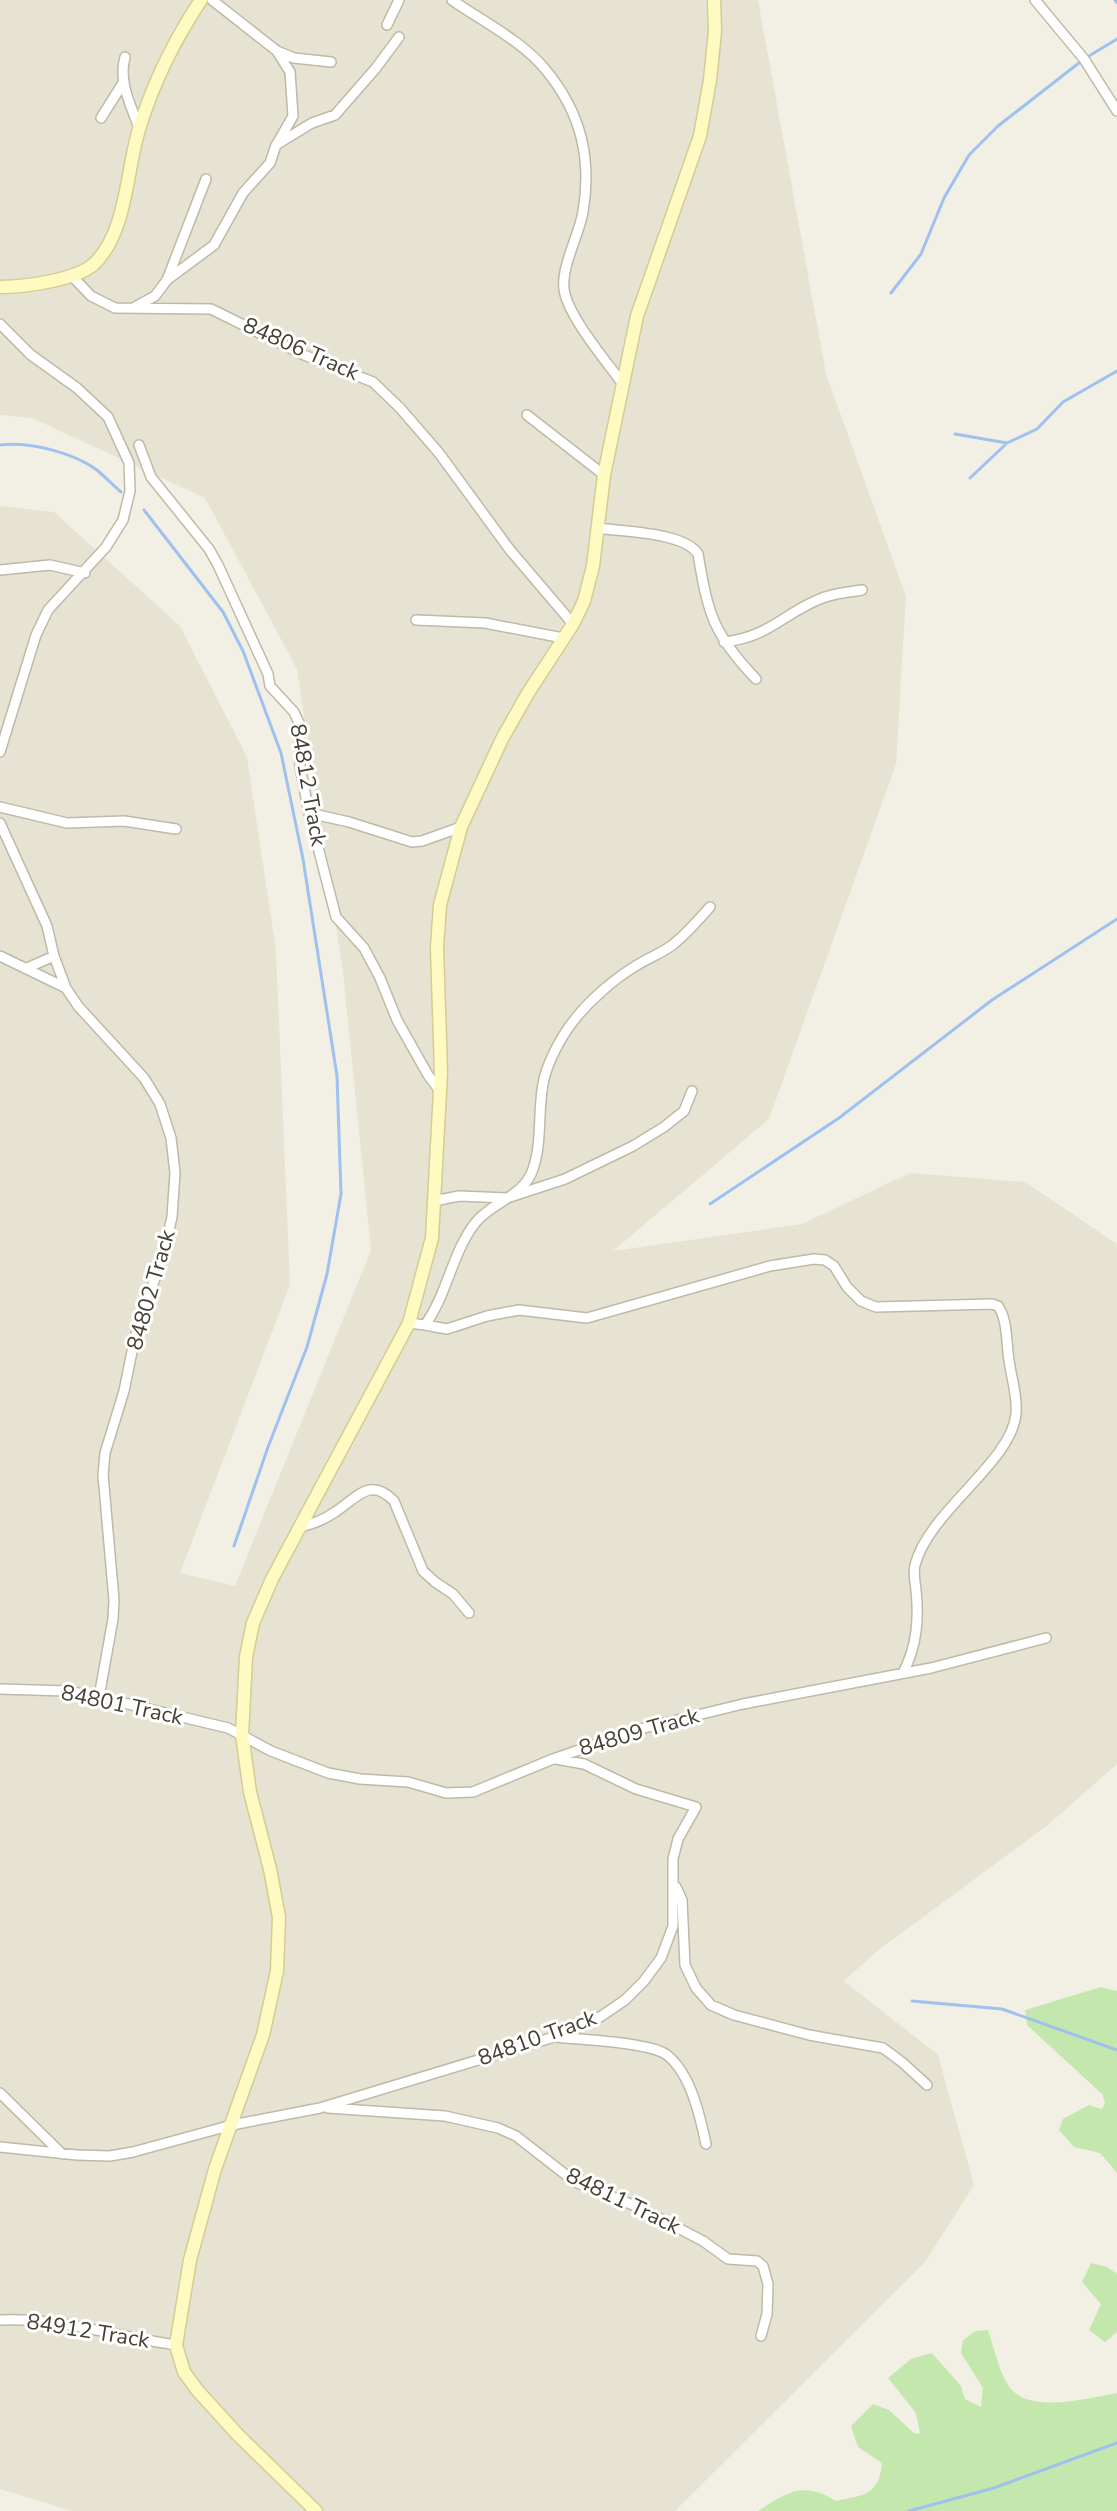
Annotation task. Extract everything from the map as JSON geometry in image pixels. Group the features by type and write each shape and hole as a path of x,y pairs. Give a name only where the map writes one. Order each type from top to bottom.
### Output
{"street":[{"path":"0,287 41,283 71,275 92,266 104,250 121,212 139,128 161,69 201,0"},
{"path":"212,0 277,51 294,58 331,62"},
{"path":"387,25 399,0"},
{"path":"452,0 505,36 545,69 576,121 585,144 587,186 564,288 588,336 622,383"},
{"path":"316,2511 198,2391 184,2372 176,2345 190,2260 215,2169 263,2035 277,1971 279,1917 250,1792 242,1735 246,1657 253,1623 272,1579 409,1323 432,1238 440,1091 437,947 440,905 461,827 502,739 584,601 593,566 604,475 637,316 700,136 710,80 715,31 714,0"},
{"path":"1035,0 1084,59 1117,111"},
{"path":"276,145 312,123 335,115 399,37"},
{"path":"167,280 214,245 243,193 270,163 276,145 293,116 290,72 277,51"},
{"path":"125,57 123,83 139,128"},
{"path":"101,118 123,83"},
{"path":"132,308 155,296 167,280 206,179"},
{"name":"84806 Track","path":"71,275 81,288 115,308 211,309 296,352 373,382 439,453 510,550 573,624"},
{"path":"0,324 31,355 97,404 108,417 129,463 130,491 123,520 106,547 85,573 54,602 42,623 0,752"},
{"path":"527,415 604,475"},
{"name":"84812 Track","path":"139,445 151,477 209,549 268,674 270,686 294,712 301,738 300,766 309,813 336,917 364,948 397,1020 440,1091"},
{"path":"598,528 672,539 693,547 698,554 710,617 724,642 756,679"},
{"path":"0,570 50,565 85,573"},
{"path":"724,642 759,635 825,597 862,590"},
{"path":"416,620 485,623 563,638"},
{"path":"0,807 67,823 124,821 176,829"},
{"path":"309,813 412,842 461,827"},
{"path":"0,823 47,926 66,988"},
{"path":"425,1325 448,1284 455,1259 475,1224 490,1207 521,1189 533,1171 544,1077 563,1037 590,1003 632,968 672,945 710,907"},
{"name":"84802 Track","path":"0,956 66,988 78,1006 144,1078 160,1104 171,1138 175,1173 172,1217 164,1252 135,1337 124,1391 105,1453 103,1475 114,1600 99,1697"},
{"path":"27,968 54,956"},
{"path":"434,1201 459,1196 507,1198 565,1179 633,1146 676,1119 689,1104 692,1091"},
{"path":"409,1323 447,1329 519,1310 587,1318 770,1266 814,1259 825,1260 834,1266 847,1287 861,1301 876,1307 998,1306 1002,1312 1015,1396 1016,1414 1012,1433 1000,1451 955,1500 919,1556 914,1577 918,1629 903,1673"},
{"path":"300,1527 319,1522 367,1489 387,1494 394,1501 423,1571 453,1594 469,1613"},
{"name":"84809 Track","path":"242,1735 271,1751 328,1773 408,1782 460,1794 473,1792 613,1737 700,1713 982,1656 1046,1638"},
{"name":"84801 Track","path":"0,1689 67,1691 99,1697 228,1728 242,1735"},
{"name":"84810 Track","path":"0,2147 110,2156 133,2152 232,2125 320,2108 554,2037 600,2017 625,2000 661,1958 673,1926 673,1859 678,1839 696,1807 636,1789 584,1764 553,1759"},
{"path":"674,1884 682,1900 685,1965 696,1988 711,2005 734,2015 809,2035 883,2048 927,2085"},
{"path":"554,2037 639,2047 666,2054 698,2104 706,2144"},
{"path":"0,2093 62,2154"},
{"name":"84811 Track","path":"320,2108 445,2116 498,2128 516,2136 575,2182 649,2212 703,2241 728,2259 757,2261 763,2266 768,2284 767,2314 761,2336"},
{"name":"84912 Track","path":"0,2320 52,2320 116,2336 176,2345"}],"shaded area":[{"path":"0,0 758,0 826,374 906,596 896,764 769,1119 613,1251 802,1224 910,1173 1025,1182 1117,1244 1117,1764 1049,1824 876,1952 844,1981 938,2055 974,2185 925,2262 675,2511 72,2511 0,2489 0,506 54,512 180,626 247,757 276,951 290,1285 180,1573 235,1586 371,1250 343,972 297,669 205,498 32,418 0,415"}],"green space":[{"path":"1101,1987 1117,1991 1117,2173 1100,2153 1074,2147 1059,2130 1063,2119 1089,2105 1102,2109 1105,2103 1102,2094 1027,2025 1025,2010"},
{"path":"1091,2263 1107,2267 1117,2274 1117,2332 1105,2342 1089,2330 1101,2304 1082,2282"},
{"path":"988,2330 1003,2375 1019,2396 1061,2402 1117,2393 1117,2511 758,2511 796,2491 814,2491 836,2501 863,2495 874,2488 882,2463 858,2447 851,2426 873,2404 889,2410 915,2434 920,2433 916,2413 888,2378 911,2359 932,2353 961,2386 965,2399 981,2407 983,2388 961,2353 963,2340 976,2331"}],"waterway":[{"path":"891,293 921,254 944,198 969,155 998,126 1084,59 1117,39"},
{"path":"955,434 1007,443 1037,429 1063,402 1117,371"},
{"path":"0,445 37,447 76,458 97,470 121,492"},
{"path":"970,478 1005,445"},
{"path":"144,510 223,612 243,651 281,753 303,859 337,1076 341,1194 327,1274 307,1347 234,1546"},
{"path":"710,1204 839,1118 992,1000 1117,919"},
{"path":"912,2001 1002,2009 1117,2050"},
{"path":"909,2511 994,2488 1117,2443"}]}
